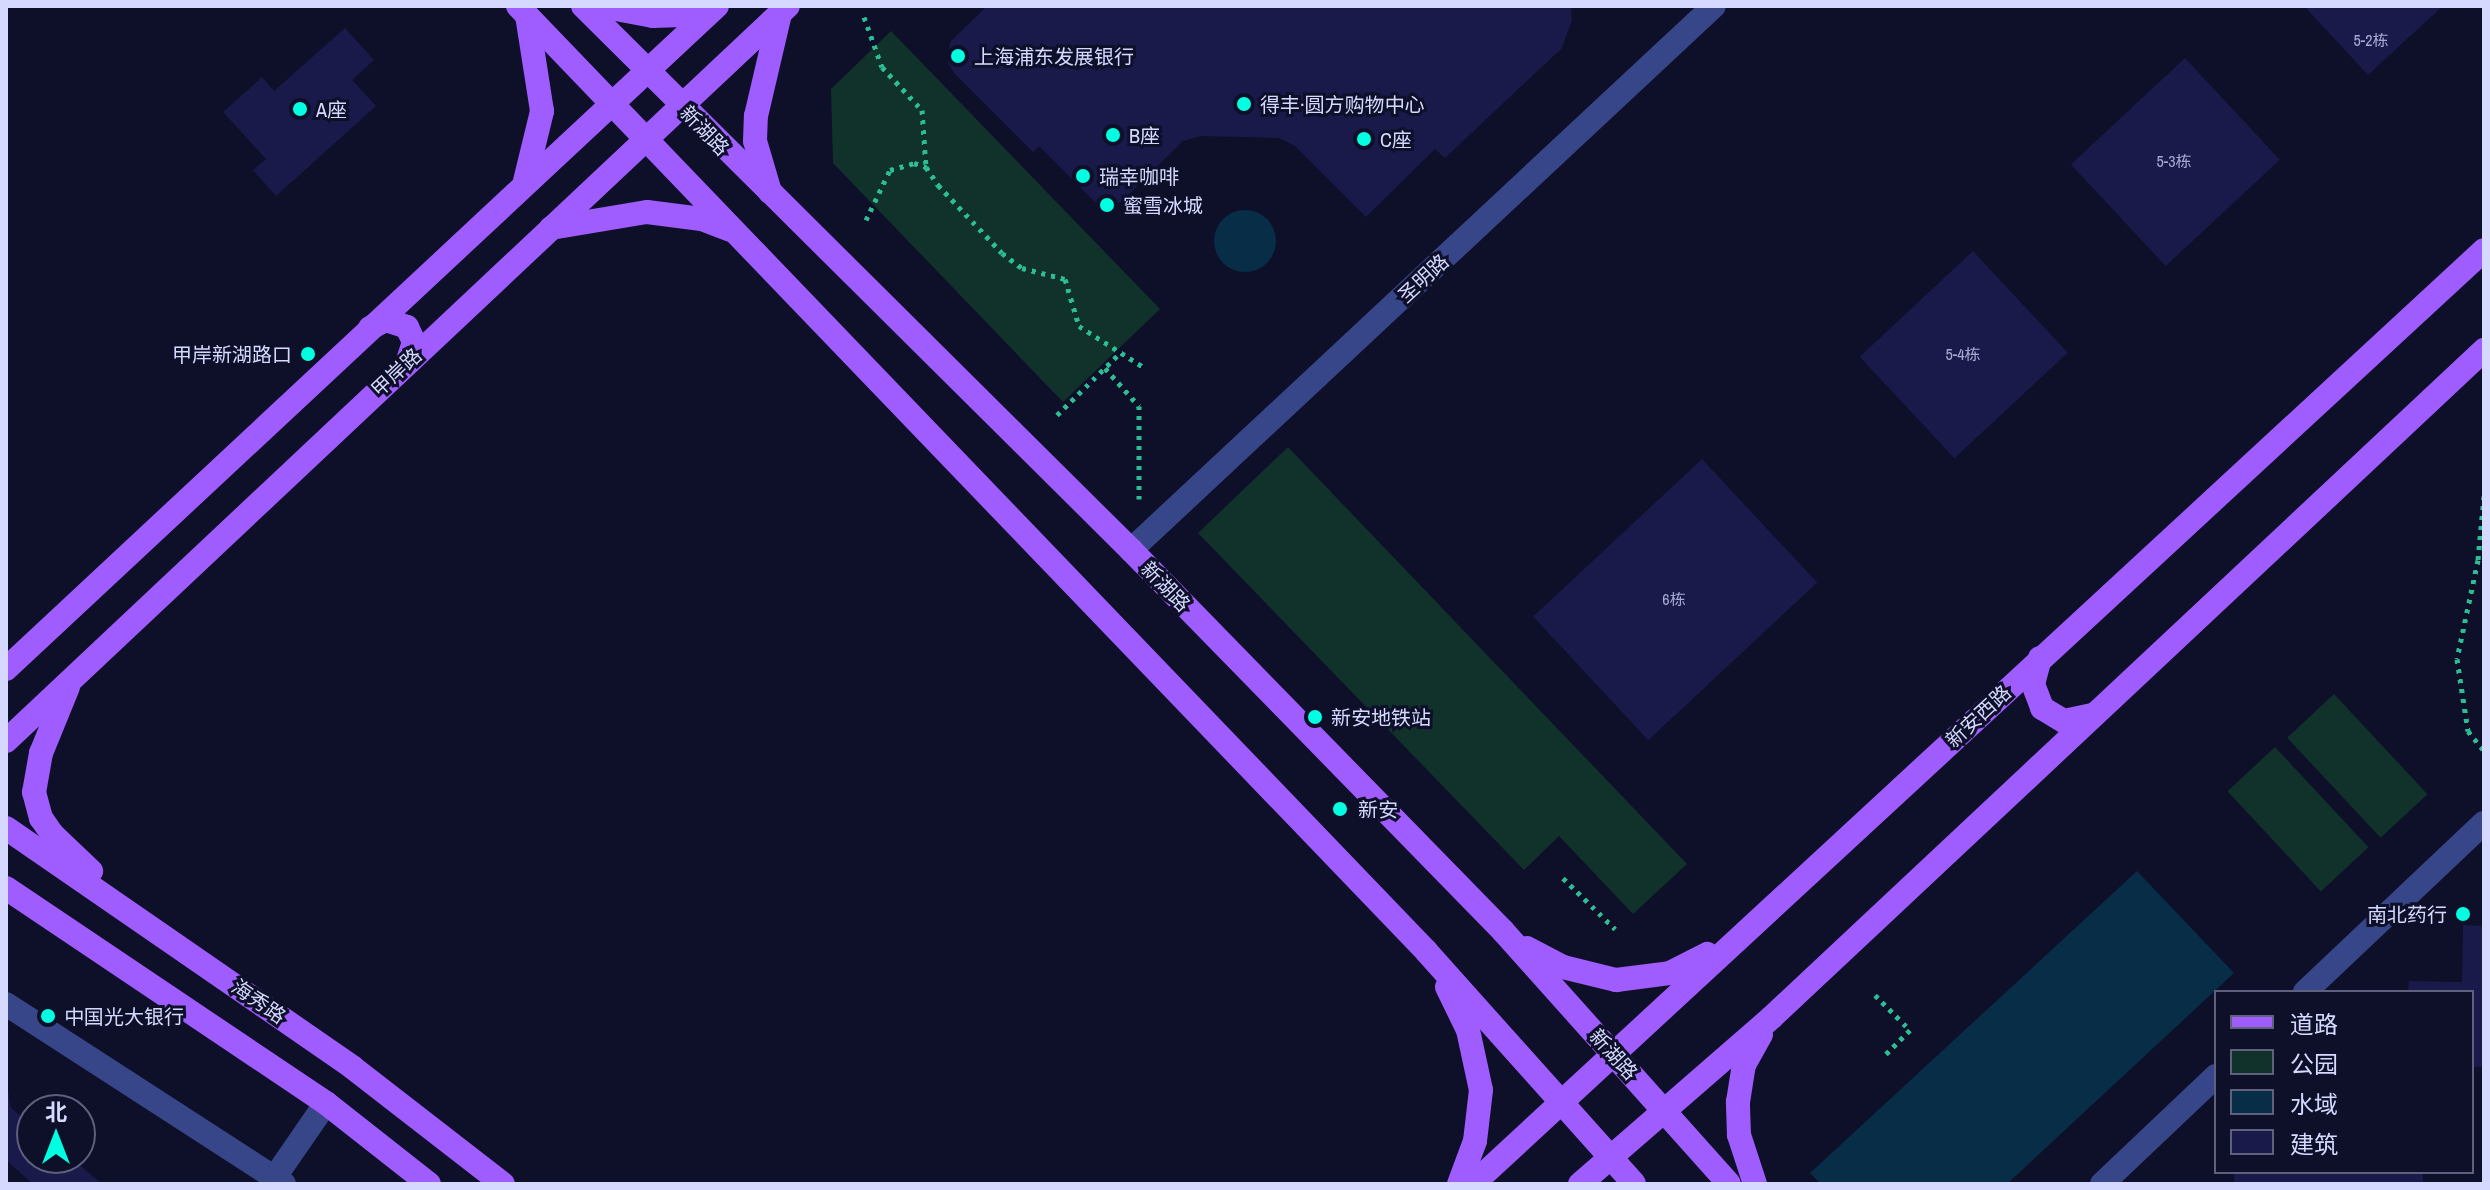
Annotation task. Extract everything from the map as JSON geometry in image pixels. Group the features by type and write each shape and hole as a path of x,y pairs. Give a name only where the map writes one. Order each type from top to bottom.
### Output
{"main road":[{"name":"新湖路","path":"583,6 772,198 1131,550 1503,931 1729,1184"},
{"path":"600,6 653,16 682,15 709,6"},
{"path":"6,669 717,6"},
{"path":"772,198 755,141 756,116 784,9"},
{"name":"甲岸路","path":"6,741 784,9"},
{"path":"523,10 1426,951 1634,1184"},
{"path":"523,10 542,111 524,184"},
{"path":"549,228 647,212 702,219 735,232"},
{"name":"新安西路","path":"1473,1184 2484,250"},
{"path":"369,328 386,320 407,327 414,342 408,361"},
{"path":"1580,1184 1772,1017 2484,350"},
{"path":"6,658 36,639"},
{"path":"2040,658 2033,684 2042,708 2064,721 2097,713"},
{"path":"72,676 41,753 37,805 52,834 133,912"},
{"name":"海秀路","path":"6,828 133,912 352,1067 503,1184"},
{"path":"6,888 79,933 326,1103 429,1184"},
{"path":"6,906 79,933"},
{"path":"1503,931 1563,967 1593,977 1642,979 1698,960 1758,919"},
{"path":"1426,951 1468,1030 1478,1062 1478,1125 1459,1184"},
{"path":"1755,1184 1739,1135 1740,1084 1754,1046 1772,1017"}],"street":[{"name":"圣明路","path":"1131,550 1698,11"},
{"path":"2307,990 2484,823"},
{"path":"6,1004 279,1180 326,1103"},
{"path":"2102,1184 2214,1078"}],"path":[{"path":"864,17 882,67 922,110 926,167"},
{"path":"866,220 890,170 914,163 926,167 1002,253 1022,268 1065,279 1079,326 1145,368"},
{"path":"1057,415 1120,353"},
{"path":"1105,368 1139,406 1139,499"},
{"path":"2484,496 2478,560 2457,659 2468,731 2484,751"},
{"path":"1563,878 1615,929"},
{"path":"1875,995 1910,1030 1886,1054"}],"green space":[{"path":"891,31 1160,309 1063,402 833,163 831,89"},
{"path":"1288,447 1687,864 1633,914 1559,836 1524,870 1198,533"},
{"path":"2334,694 2427,794 2381,838 2287,738"},
{"path":"2275,747 2368,847 2321,892 2227,791"}],"water":[{"path":"1245,210 1267,219 1276,241 1267,263 1245,272 1223,263 1214,241 1223,219"},
{"path":"2137,871 2234,973 2007,1184 1821,1184 1810,1173"}],"building":[{"name":"得丰·圆方购物中心","path":"987,6 1571,6 1572,20 1562,48 1445,158 1435,149 1366,217 1295,146 1279,138 1201,136 1183,141 1108,215 1039,146 1033,152 954,73 948,63 950,42"},
{"path":"2304,6 2443,6 2368,75"},
{"name":"A座","path":"345,28 374,60 352,80 376,106 276,196 253,170 266,159 223,112 262,77 274,91"},
{"path":"2185,58 2280,160 2166,266 2071,164"},
{"path":"1973,251 2068,353 1954,458 1860,357"},
{"path":"1702,459 1817,583 1648,740 1533,617"},
{"path":"2463,925 2484,926 2484,1067 2474,1067 2474,990 2408,990 2409,981 2462,982"},
{"path":"6,1078 11,1108 16,1112 16,1169 6,1160"},
{"path":"22,1174 90,1174 102,1184 33,1184"},
{"path":"2234,1174 2423,1174 2423,1184 2234,1184"}],"place":[{"name":"上海浦东发展银行","path":"958,56"},
{"name":"得丰·圆方购物中心","path":"1244,104"},
{"name":"A座","path":"300,109"},
{"name":"B座","path":"1113,135"},
{"name":"C座","path":"1364,139"},
{"name":"瑞幸咖啡","path":"1083,176"},
{"name":"蜜雪冰城","path":"1107,205"},
{"name":"甲岸新湖路口","path":"308,354"},
{"name":"新安地铁站","path":"1315,717"},
{"name":"新安","path":"1340,809"},
{"name":"南北药行","path":"2463,914"},
{"name":"中国光大银行","path":"48,1016"}]}
